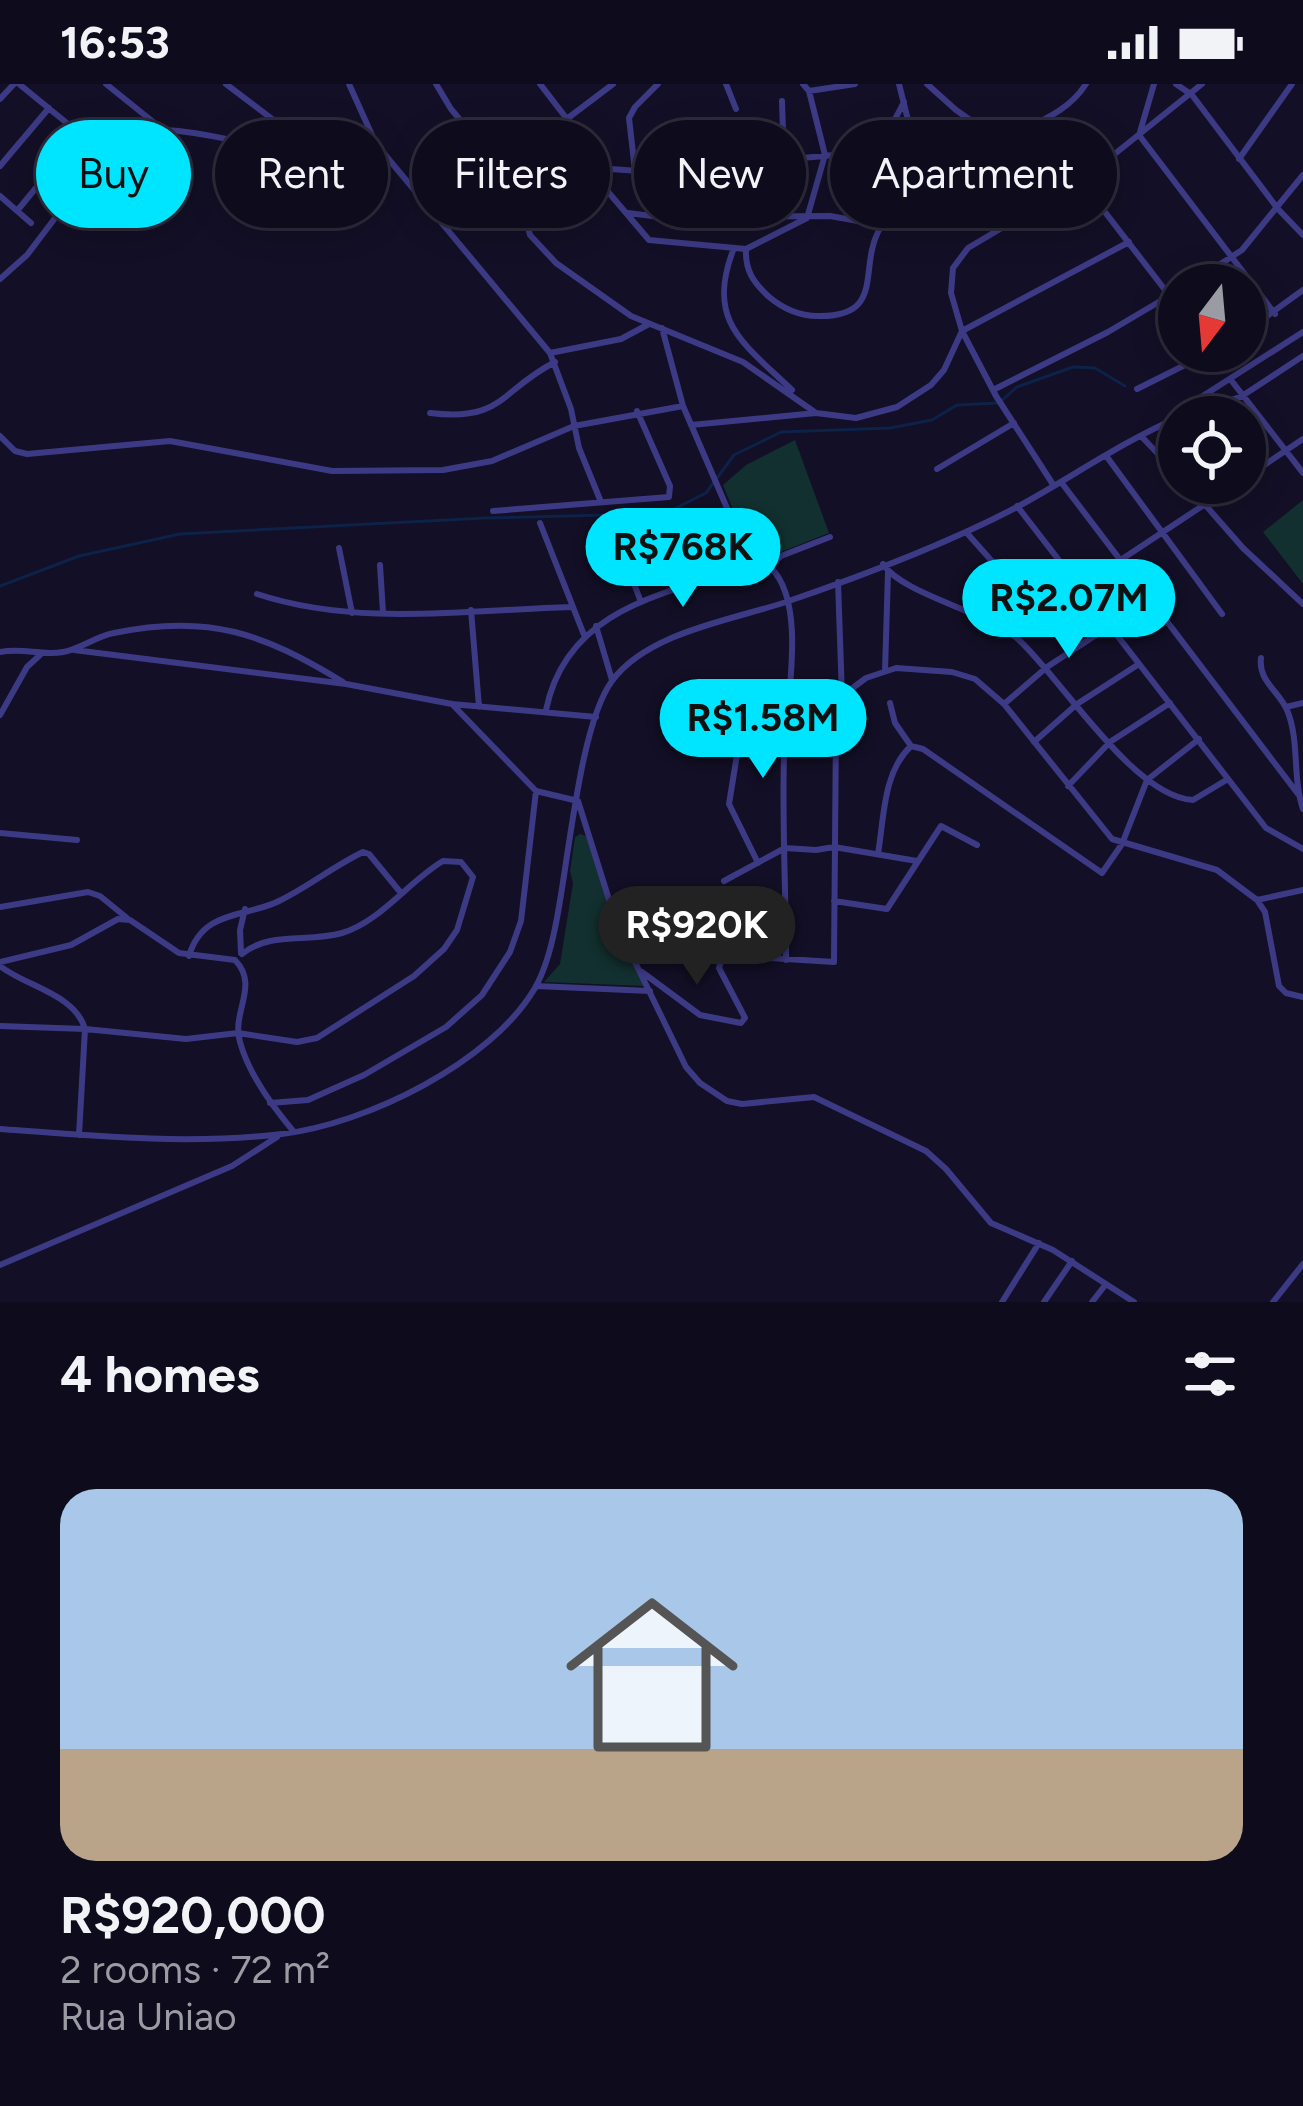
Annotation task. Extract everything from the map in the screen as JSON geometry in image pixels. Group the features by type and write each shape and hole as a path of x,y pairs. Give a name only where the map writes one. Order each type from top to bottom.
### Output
{"street":[{"path":"2,95 16,84 63,120"},
{"path":"106,84 150,120"},
{"path":"226,84 274,120"},
{"path":"349,84 365,120"},
{"path":"436,84 459,120"},
{"path":"545,86 568,118 613,84"},
{"path":"634,162 629,118 658,84"},
{"path":"726,84 736,109"},
{"path":"610,194 642,234 659,244 746,249 807,218 825,155 806,87 855,84"},
{"path":"899,84 910,120"},
{"path":"927,84 971,120"},
{"path":"1042,120 1070,105 1086,84"},
{"path":"1139,135 1154,84"},
{"path":"1176,84 1192,95 1238,159 1303,235"},
{"path":"1117,152 1202,84"},
{"path":"1238,159 1292,84"},
{"path":"782,101 783,120"},
{"path":"806,159 856,153 878,143 904,102"},
{"path":"0,166 49,108"},
{"path":"1139,135 1275,314"},
{"path":"388,158 550,353 601,502"},
{"path":"1222,264 1278,209 1303,175"},
{"path":"17,211 36,188"},
{"path":"0,196 31,223"},
{"path":"624,213 660,218 830,219"},
{"path":"1117,227 1158,280"},
{"path":"0,278 48,228"},
{"path":"527,228 542,249 585,284 649,324 743,362 800,398"},
{"path":"746,249 747,272 773,301 802,315 838,315 860,304 867,291 880,228"},
{"path":"1005,228 960,256 953,268 951,293 962,331 994,393 1058,484 1298,794"},
{"path":"691,424 816,413 856,418 897,407 932,386 962,331 1129,242"},
{"path":"734,248 722,283 730,326 816,413"},
{"path":"1266,319 1303,290"},
{"path":"994,393 1158,303"},
{"path":"550,353 621,338 649,324"},
{"path":"661,326 683,406 752,566"},
{"path":"1203,396 1303,332"},
{"path":"1231,380 1241,396 1303,356"},
{"path":"430,413 457,416 489,410 554,362"},
{"path":"1137,388 1169,372"},
{"path":"0,436 15,451 27,454 170,441 332,471 467,468 574,426 683,406"},
{"path":"493,511 664,499 671,494 638,411"},
{"path":"937,469 1014,423"},
{"path":"1266,427 1303,473"},
{"path":"0,1129 79,1135 280,1135 351,1117 431,1080 498,1032 536,986 553,940 596,717 612,681 666,640 886,568 1017,506 1158,428"},
{"path":"1142,436 1158,453"},
{"path":"1266,464 1303,439"},
{"path":"1107,457 1222,614"},
{"path":"1008,630 1203,504"},
{"path":"1206,504 1231,536 1303,604"},
{"path":"1017,506 1266,828 1303,849"},
{"path":"686,520 711,579"},
{"path":"610,521 641,602"},
{"path":"540,523 584,635"},
{"path":"966,532 1039,614"},
{"path":"770,567 782,556 830,537"},
{"path":"339,548 352,613"},
{"path":"380,565 383,613"},
{"path":"546,710 554,682 584,635 596,626 641,602 752,566 770,567 781,578 788,602 794,675 784,755 786,960"},
{"path":"886,568 1008,630 1147,780 1174,796 1193,800 1228,778"},
{"path":"885,671 886,568"},
{"path":"640,970 700,1015 744,1023 719,958 729,954 834,962 836,726 842,696 838,582"},
{"path":"257,594 313,610 352,613 571,607"},
{"path":"1004,704 1047,668 1151,599"},
{"path":"471,610 479,706"},
{"path":"74,650 94,638 133,629 186,626 239,632 275,643 346,684"},
{"path":"596,626 612,681"},
{"path":"0,652 24,648 40,655 74,650 346,684 452,704 596,717"},
{"path":"0,715 27,667 40,655"},
{"path":"1262,658 1260,669 1286,707 1303,809"},
{"path":"1034,742 1077,704 1139,664"},
{"path":"842,696 885,671 963,675 1004,704 1112,839 1216,870 1257,900 1280,986 1286,993 1303,997"},
{"path":"890,703 911,746 923,749 1101,873 1122,844 1147,780 1199,740"},
{"path":"1068,786 1110,742 1169,703"},
{"path":"1286,707 1303,703"},
{"path":"452,704 536,791 578,801"},
{"path":"720,728 735,729 740,736 729,804 758,863"},
{"path":"878,854 895,766 911,746"},
{"path":"270,1103 308,1100 364,1076 446,1027 482,995 510,952 520,921 536,791"},
{"path":"578,801 610,907 686,1067 714,1094 742,1104 801,1096 828,1102 926,1151 982,1216 1039,1243 1133,1302"},
{"path":"834,901 884,911 941,826 977,845"},
{"path":"571,836 581,832 592,837"},
{"path":"0,833 77,840"},
{"path":"724,881 785,848 834,847 917,861"},
{"path":"189,956 198,937 229,914 268,906 366,852 401,893"},
{"path":"0,907 88,892 100,896 165,946 189,956 240,958 265,940 349,931 443,861 461,862 473,877 457,930 444,949 415,976 331,1032 297,1042 238,1033 186,1039 0,1026"},
{"path":"1257,900 1303,890"},
{"path":"245,909 240,958 248,986 238,1033 250,1068 294,1132"},
{"path":"0,964 58,949 110,921 130,920"},
{"path":"0,964 71,1005 82,1018 79,1135"},
{"path":"536,986 650,991"},
{"path":"0,1265 232,1166 280,1135"},
{"path":"1003,1302 1039,1243"},
{"path":"1044,1302 1072,1262"},
{"path":"1286,1302 1275,1299 1303,1264"},
{"path":"1092,1302 1106,1284"}],"green space":[{"path":"795,440 829,533 763,559 744,537 723,485 746,465"},
{"path":"1303,500 1303,584 1263,532"},
{"path":"586,836 611,913 644,986 544,982 560,964 575,837"}],"waterway":[{"path":"0,586 79,556 180,534 646,514 674,509 706,493 734,455 781,432 890,428 932,420 957,405 999,403 1017,387 1073,367 1095,368 1125,386"}]}
